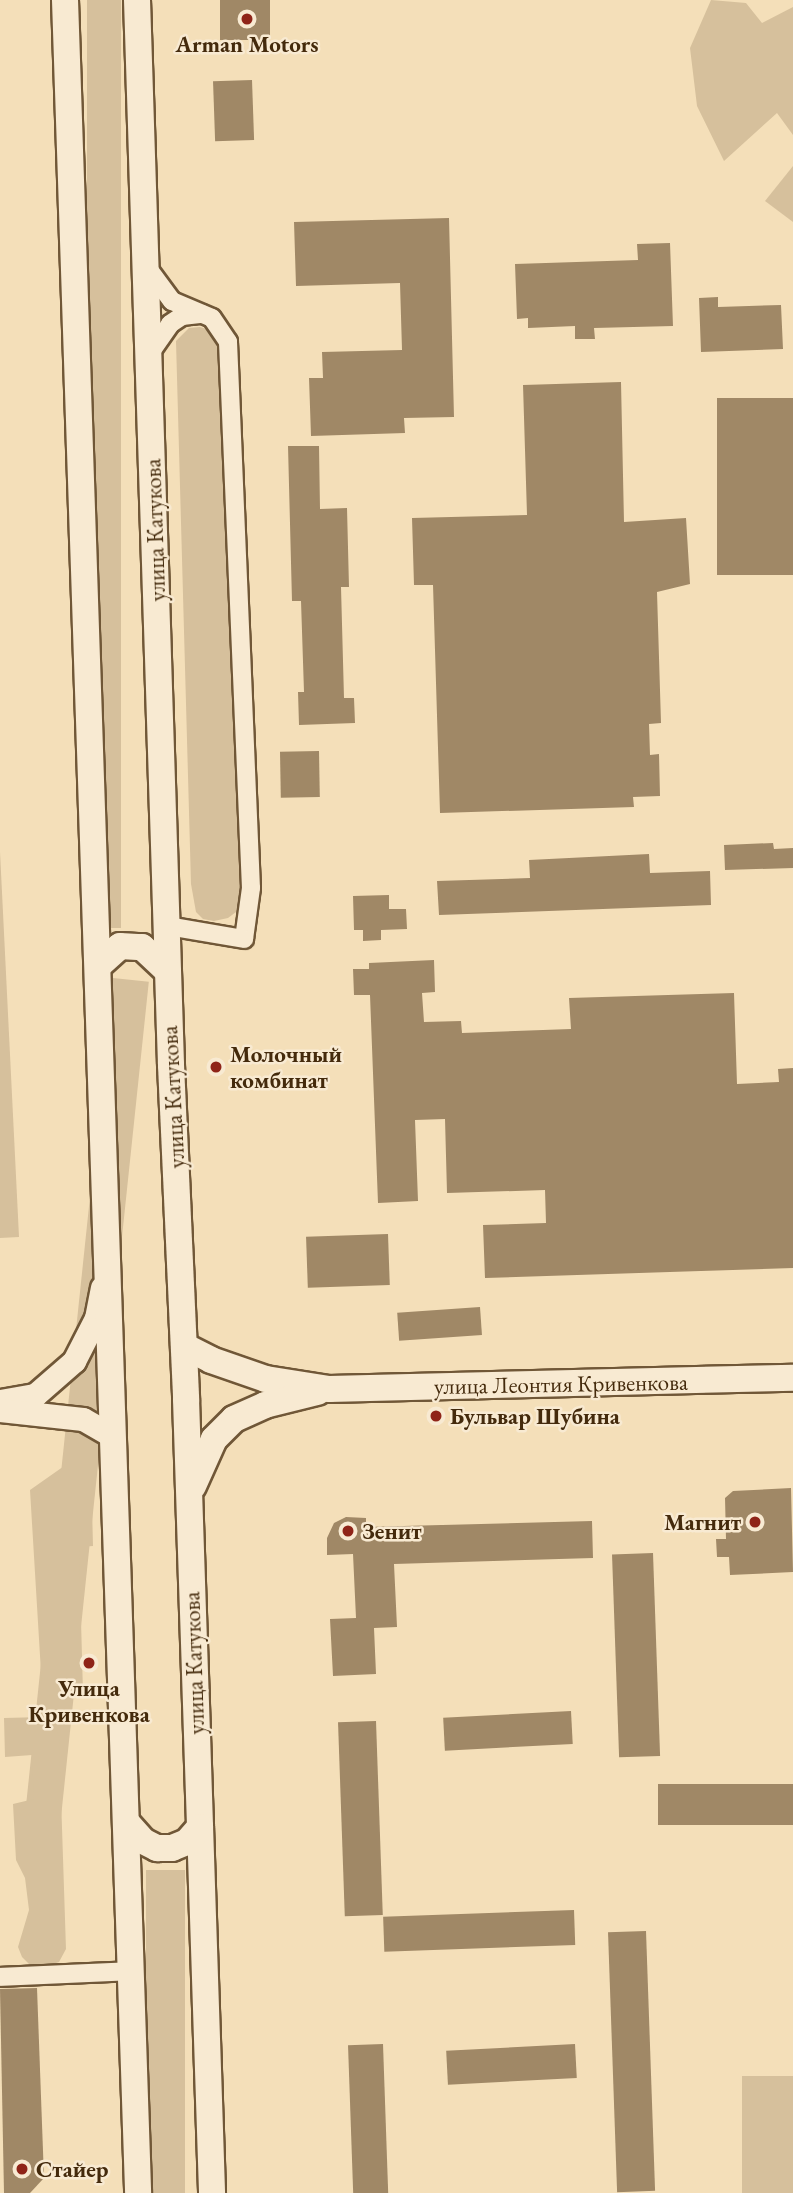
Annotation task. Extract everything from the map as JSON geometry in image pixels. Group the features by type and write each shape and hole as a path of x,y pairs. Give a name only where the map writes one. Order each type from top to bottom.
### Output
{"main road":[{"path":"65,0 138,2193"},
{"name":"улица Катукова","path":"137,0 168,971 184,1346 212,2193"},
{"path":"99,965 120,946 142,947 168,971"},
{"path":"184,1346 211,1360 266,1379 329,1389"},
{"name":"улица Леонтия Кривенкова","path":"329,1389 793,1378"},
{"path":"189,1496 214,1439 234,1419 265,1405 329,1389"},
{"path":"127,1823 143,1841 157,1848 173,1848 187,1842 200,1827"}],"street":[{"path":"146,266 172,301 212,318 228,342 251,888 244,939 167,926"},
{"path":"149,354 160,334 182,316 198,313 212,318"},
{"path":"0,1401 35,1395 75,1361 96,1318 108,1258"},
{"path":"0,1410 83,1419 113,1436"},
{"path":"0,1977 131,1971"}],"shaded area":[{"path":"87,0 121,0 121,928 87,928"},
{"path":"711,0 746,3 762,23 793,7 793,135 777,113 724,161 697,106 690,48"},
{"path":"793,166 793,222 765,201"},
{"path":"189,328 210,330 222,348 240,901 236,912 228,918 214,921 203,919 196,912 191,884 176,341"},
{"path":"0,852 19,1237 0,1238"},
{"path":"113,978 149,982 60,1826 24,1822"},
{"path":"67,1464 91,1464 93,1546 79,1547 83,1693 47,1696 42,1689 30,1490"},
{"path":"43,1717 53,1723 59,1736 66,1949 59,1962 41,1968 30,1965 22,1957 18,1947 29,1910 25,1878 16,1860 13,1804 34,1799 32,1755 5,1757 4,1718"},
{"path":"146,1870 185,1870 185,2193 146,2193"},
{"path":"742,2076 793,2076 793,2193 742,2193"}],"building":[{"name":"Arman Motors","path":"220,0 270,0 270,40 220,40"},
{"path":"252,80 254,140 215,141 213,81"},
{"path":"449,218 454,417 404,418 405,433 311,436 309,378 323,378 322,352 402,350 400,283 296,286 294,222"},
{"path":"670,243 673,326 594,328 595,339 575,339 575,326 528,328 528,318 517,319 515,264 638,260 637,244"},
{"path":"718,297 718,307 781,305 783,349 701,352 699,298"},
{"path":"621,382 624,522 686,518 690,584 657,592 661,723 649,724 650,755 659,754 660,796 633,797 634,807 440,813 433,585 414,585 412,518 527,515 523,385"},
{"path":"717,398 793,398 793,575 717,575"},
{"path":"288,446 319,446 320,509 347,508 349,587 341,587 344,698 354,698 355,723 299,725 298,692 304,692 301,601 292,601"},
{"path":"319,751 320,797 281,798 280,752"},
{"path":"773,843 774,849 793,848 793,868 725,870 724,845"},
{"path":"649,854 650,873 710,871 711,905 439,915 437,881 530,878 529,860"},
{"path":"389,895 389,909 406,909 407,929 381,930 381,940 363,941 363,930 354,930 353,896"},
{"path":"434,960 435,992 422,993 424,1022 461,1021 462,1033 571,1029 569,998 734,993 737,1084 779,1082 778,1069 793,1068 793,1268 485,1278 483,1225 546,1223 545,1190 447,1193 445,1119 415,1120 418,1201 378,1203 370,995 354,995 353,969 369,969 369,963"},
{"path":"388,1234 390,1285 308,1288 306,1237"},
{"path":"480,1307 482,1335 399,1341 397,1313"},
{"path":"791,1488 793,1572 730,1575 729,1557 717,1557 716,1539 726,1539 725,1498 733,1491"},
{"path":"346,1517 366,1518 366,1527 592,1521 593,1558 394,1564 397,1627 374,1628 376,1674 333,1676 330,1619 356,1618 353,1554 327,1555 327,1538 334,1523"},
{"path":"653,1553 660,1756 619,1757 612,1554"},
{"path":"571,1711 573,1744 445,1751 443,1718"},
{"path":"376,1721 383,1915 345,1916 338,1722"},
{"path":"658,1784 793,1784 793,1825 658,1825"},
{"path":"574,1910 575,1945 384,1952 383,1917"},
{"path":"646,1931 655,2191 617,2192 608,1932"},
{"path":"37,1988 44,2178 30,2193 4,2193 0,1989"},
{"path":"383,2044 388,2193 353,2193 348,2045"},
{"path":"575,2044 577,2078 448,2085 446,2051"}],"place":[{"name":"Arman Motors","path":"247,19"},
{"name":"Молочный комбинат","path":"216,1067"},
{"name":"Бульвар Шубина","path":"436,1416"},
{"name":"Магнит","path":"755,1522"},
{"name":"Зенит","path":"348,1531"},
{"name":"Улица Кривенкова","path":"89,1663"},
{"name":"Стайер","path":"22,2169"}]}
